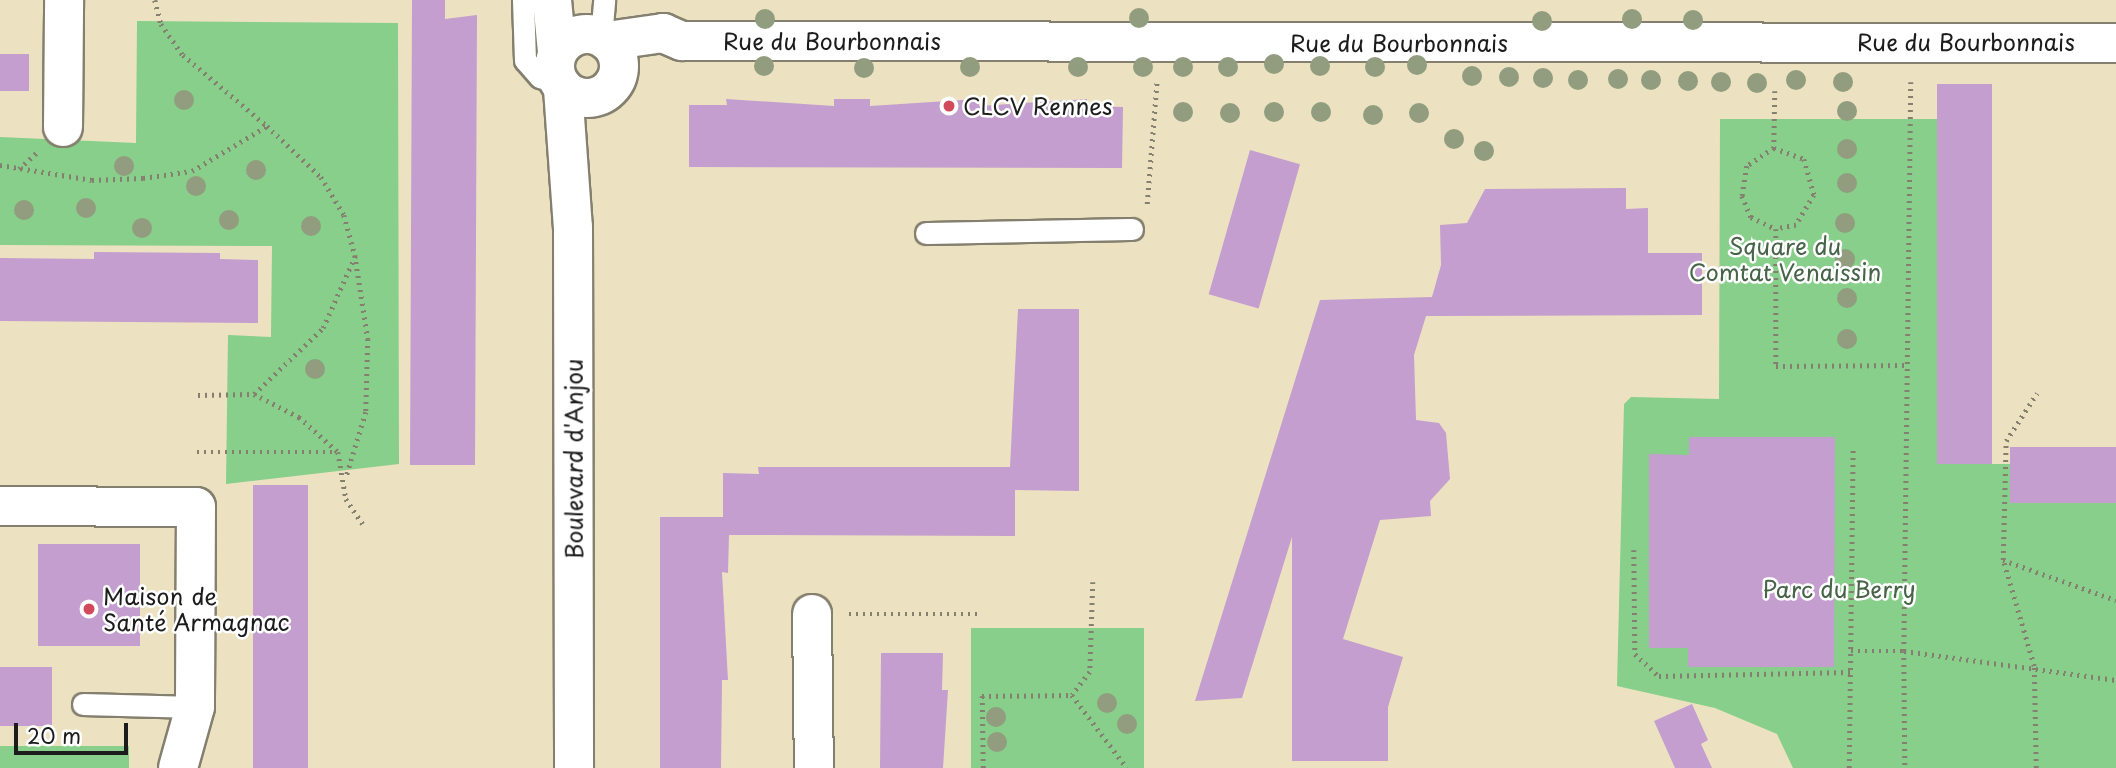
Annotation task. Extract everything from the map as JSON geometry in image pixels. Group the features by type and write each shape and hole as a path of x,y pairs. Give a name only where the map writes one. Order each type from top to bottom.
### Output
{"street":[{"path":"63,127 64,0"},
{"name":"Boulevard d'Anjou","path":"552,0 569,80 574,768"},
{"path":"569,0 605,36 610,89 569,80"},
{"name":"Rue du Bourbonnais","path":"569,80 576,35 663,33 682,41 2116,43"},
{"path":"0,506 196,507 195,707 178,768"},
{"path":"812,614 814,768"}],"lane":[{"path":"523,0 525,60 540,76 569,80"},
{"path":"926,233 1132,229"},
{"path":"83,704 195,707"}],"path":[{"path":"155,0 161,24 183,55 267,126 321,177 344,215 355,255 368,339 366,412 346,478 346,499 363,524"},
{"path":"1132,229 1153,194 1157,42"},
{"path":"1774,148 1775,91"},
{"path":"1905,768 1911,92"},
{"path":"0,165 92,180 192,171 267,126"},
{"path":"1774,148 1804,159 1814,195 1796,225 1776,229 1751,217 1742,196 1747,166 1774,148"},
{"path":"1776,229 1776,366 1908,365"},
{"path":"254,394 323,328 355,255"},
{"path":"2036,768 2034,666 2003,560 2006,440 2037,393"},
{"path":"198,395 254,394 299,417 338,453 346,478"},
{"path":"1850,768 1853,450"},
{"path":"197,452 338,453"},
{"path":"1634,550 1635,654 1659,676 1850,672"},
{"path":"2003,560 2116,600"},
{"path":"1072,695 1090,672 1093,582"},
{"path":"812,614 978,614"},
{"path":"1851,651 1904,651 2034,666 2116,680"},
{"path":"983,768 982,696 1072,695"},
{"path":"1072,695 1127,768"}],"green space":[{"path":"137,21 398,23 399,464 226,484 228,335 271,337 272,246 0,245 0,137 136,143"},
{"name":"Parc du Berry","path":"1720,119 1937,119 1938,464 2010,464 2010,503 2116,503 2116,768 1793,768 1777,734 1715,708 1617,686 1624,404 1631,397 1719,399"},
{"path":"971,628 1144,628 1144,768 971,768"},
{"path":"0,746 129,746 129,768 0,768"}],"building":[{"path":"412,0 445,0 445,19 477,15 475,465 410,465"},
{"path":"0,54 29,54 29,91 0,91"},
{"path":"1937,84 1992,84 1992,464 1937,464"},
{"path":"726,99 834,106 834,99 870,99 870,106 978,99 979,106 1087,99 1087,106 1123,107 1122,168 689,167 689,105 727,105"},
{"path":"1250,150 1300,164 1259,309 1209,294"},
{"path":"1626,188 1626,209 1648,208 1648,253 1702,253 1702,315 1426,316 1414,355 1416,420 1439,423 1446,433 1450,479 1430,501 1431,516 1380,520 1343,639 1403,657 1388,707 1388,761 1292,761 1292,537 1242,698 1195,701 1320,300 1432,297 1441,265 1440,225 1467,223 1485,189"},
{"path":"94,252 220,253 220,259 258,260 258,323 0,321 0,258 94,259"},
{"path":"1018,309 1079,309 1079,491 1015,490 1015,536 729,535 728,573 722,572 728,680 722,680 721,768 660,768 660,517 723,517 723,473 759,474 758,467 1010,467"},
{"path":"1689,437 1835,437 1834,667 1688,667 1688,648 1649,648 1649,454 1689,455"},
{"path":"2010,447 2116,447 2116,503 2010,503"},
{"path":"253,485 308,485 308,768 253,768"},
{"name":"Maison de Santé Armagnac","path":"38,544 140,544 140,646 38,646"},
{"path":"881,653 943,653 942,690 948,690 943,768 880,768"},
{"path":"0,667 52,667 52,726 0,726"},
{"path":"1692,704 1708,740 1701,744 1712,768 1675,768 1654,721"}],"place":[{"name":"CLCV Rennes","path":"949,106"},
{"name":"Maison de Santé Armagnac","path":"89,609"}],"park label":[{"name":"Square du Comtat Venaissin","path":"1785,259"}]}
